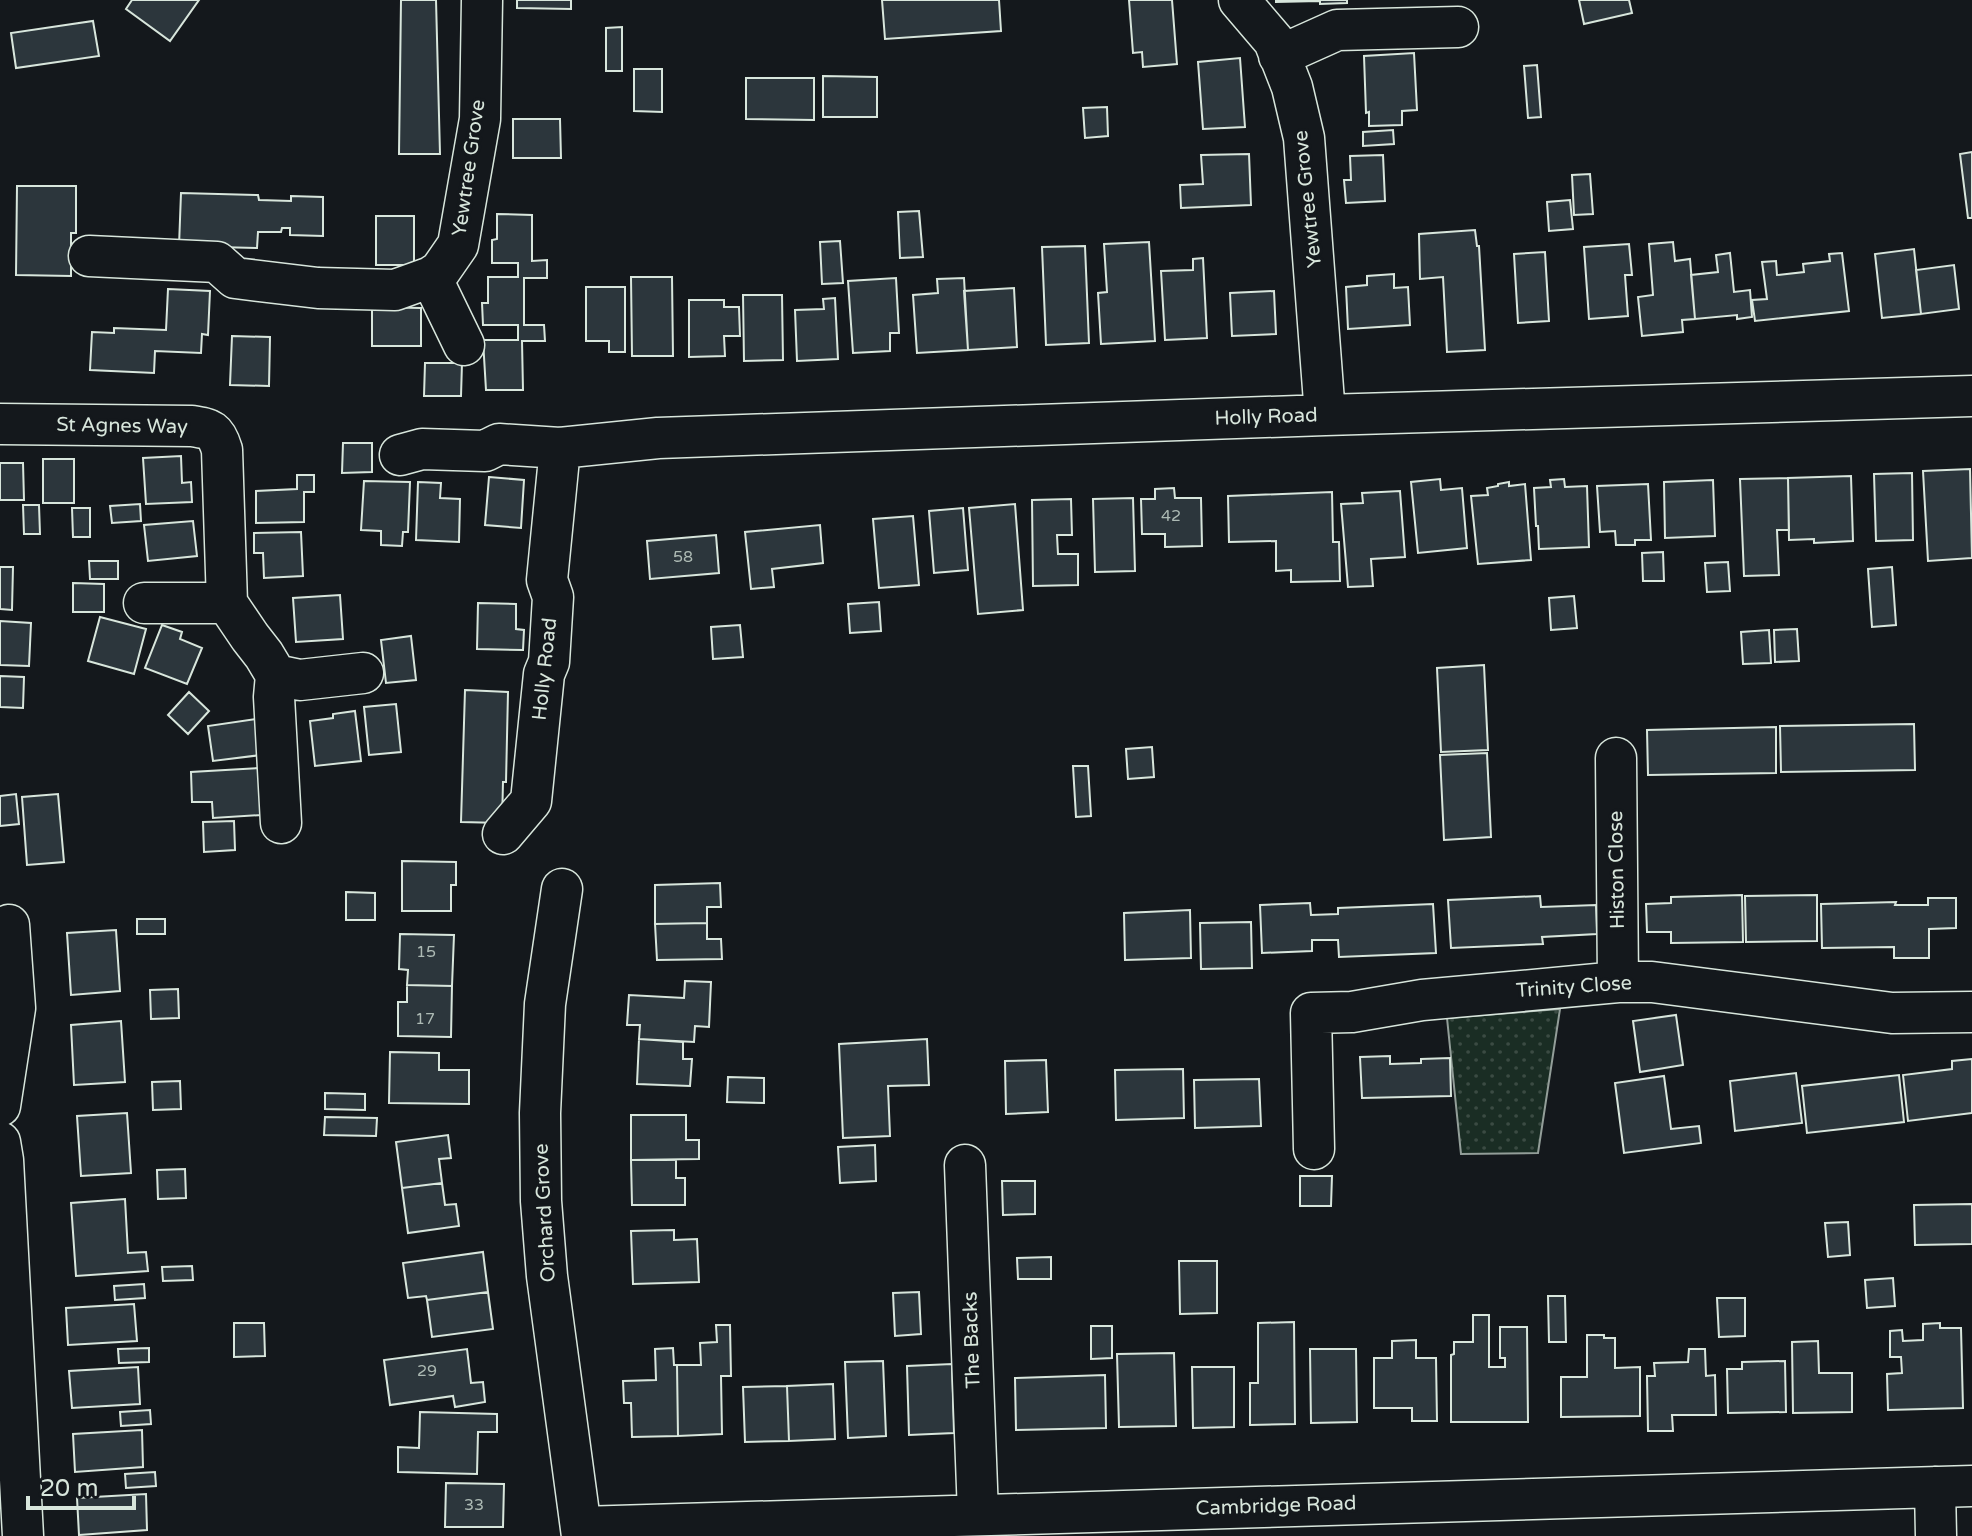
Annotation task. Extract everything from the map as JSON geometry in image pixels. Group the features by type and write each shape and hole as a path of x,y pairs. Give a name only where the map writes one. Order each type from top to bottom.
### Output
{"street":[{"name":"Yewtree Grove","path":"431,277 440,271 458,245 480,119 482,0"},
{"name":"Yewtree Grove","path":"1239,0 1274,41 1292,87 1304,138 1325,415"},
{"path":"1279,56 1337,30 1458,27"},
{"path":"89,256 217,262 235,278 318,288 395,290 431,277 464,345"},
{"name":"Holly Road","path":"400,455 422,449 485,451 499,444 560,448 658,438 1972,396"},
{"name":"St Agnes Way","path":"0,424 192,426 209,429 218,437 222,450 227,603"},
{"name":"Holly Road","path":"503,834 531,801 544,674 549,662 553,597 547,580 560,448"},
{"path":"144,603 227,603 264,655 276,675 274,697 281,823"},
{"path":"276,675 300,680 363,673"},
{"name":"Histon Close","path":"1616,758 1618,982"},
{"name":"Orchard Grove","path":"562,889 545,1004 540,1113 541,1201 547,1276 581,1531"},
{"path":"0,1106 15,1008 9,925"},
{"name":"Trinity Close","path":"1314,1149 1311,1013 1352,1012 1422,1000 1618,982 1652,982 1892,1013 1972,1012"},
{"path":"0,1142 23,1536"},
{"name":"The Backs","path":"965,1165 978,1514"},
{"path":"1936,1536 1954,1487"},
{"name":"Cambridge Road","path":"581,1531 885,1527 978,1514 1954,1487"}],"green space":[{"path":"1560,1009 1538,1153 1461,1154 1447,1018"}],"building":[{"path":"132,0 199,0 170,41 126,9"},
{"path":"401,0 436,0 440,154 399,154"},
{"path":"517,0 571,0 571,9 517,8"},
{"path":"882,0 999,0 1001,31 885,39"},
{"path":"1129,0 1172,0 1177,64 1143,67 1142,52 1133,53"},
{"path":"1276,0 1347,0 1347,3 1320,4 1320,1"},
{"path":"1579,0 1629,0 1632,13 1584,24"},
{"path":"93,21 99,56 16,68 11,33"},
{"path":"622,27 622,71 606,71 606,28"},
{"path":"1414,53 1417,110 1402,111 1402,125 1369,126 1364,56"},
{"path":"1240,58 1245,127 1203,129 1198,62"},
{"path":"1537,65 1541,117 1528,118 1524,66"},
{"path":"634,69 662,69 662,112 634,111"},
{"path":"823,76 877,77 877,117 823,117"},
{"path":"746,78 814,78 814,120 746,119"},
{"path":"1107,107 1108,136 1085,138 1083,108"},
{"path":"513,119 560,119 561,158 513,158"},
{"path":"1393,130 1394,144 1363,146 1363,132"},
{"path":"1972,152 1972,218 1968,218 1960,154"},
{"path":"1249,154 1251,205 1181,208 1180,185 1203,184 1201,155"},
{"path":"1383,155 1385,201 1346,203 1344,180 1351,180 1350,156"},
{"path":"1590,174 1593,214 1574,215 1572,175"},
{"path":"17,186 76,186 76,233 71,233 71,276 16,275"},
{"path":"181,193 258,195 259,200 291,201 291,196 323,197 323,236 290,235 290,228 282,228 281,232 258,232 257,248 179,246"},
{"path":"1570,200 1573,229 1549,231 1547,202"},
{"path":"919,211 923,257 900,258 898,212"},
{"path":"497,214 532,215 532,261 547,260 547,278 524,278 524,325 544,325 545,341 522,341 523,390 486,390 483,340 518,340 518,325 483,325 482,303 488,303 488,277 518,277 518,263 492,263 492,240 497,239"},
{"path":"376,216 414,216 414,265 376,265"},
{"path":"1475,230 1479,246 1485,350 1447,352 1443,277 1420,279 1419,234"},
{"path":"840,241 843,283 822,284 820,242"},
{"path":"1149,242 1155,341 1101,344 1098,293 1107,292 1104,244"},
{"path":"1673,242 1675,261 1690,259 1695,319 1682,320 1683,332 1642,336 1638,297 1653,295 1649,244"},
{"path":"1629,244 1632,275 1625,275 1628,316 1589,319 1584,247"},
{"path":"1085,246 1089,343 1046,345 1042,247"},
{"path":"1914,249 1921,314 1882,318 1875,254"},
{"path":"1545,252 1549,321 1518,323 1514,254"},
{"path":"1730,253 1734,292 1750,290 1752,317 1737,319 1737,315 1695,319 1691,275 1718,272 1716,255"},
{"path":"1842,253 1849,311 1755,321 1752,300 1767,299 1762,262 1776,261 1777,275 1804,272 1803,264 1830,261 1829,254"},
{"path":"1203,258 1207,338 1165,340 1161,271 1193,270 1193,259"},
{"path":"1954,265 1959,309 1921,314 1916,270"},
{"path":"1394,274 1394,288 1408,287 1410,325 1348,329 1346,287 1367,285 1367,276"},
{"path":"631,277 672,277 673,356 632,356"},
{"path":"896,278 899,333 890,333 890,351 853,353 848,281"},
{"path":"964,278 968,350 917,353 913,295 938,293 937,279"},
{"path":"586,287 625,287 625,352 609,352 609,341 586,341"},
{"path":"1014,288 1017,347 968,350 964,291"},
{"path":"168,289 210,291 208,335 202,334 201,353 155,351 154,373 90,370 92,332 114,333 114,328 166,330"},
{"path":"1274,291 1276,334 1232,336 1230,293"},
{"path":"743,295 782,295 783,360 744,361"},
{"path":"835,298 838,359 797,361 795,310 824,309 823,299"},
{"path":"689,300 724,300 724,307 739,307 740,336 724,336 725,356 689,357"},
{"path":"372,307 421,308 421,346 372,346"},
{"path":"232,336 270,337 269,386 230,385"},
{"path":"425,363 462,363 461,396 424,396"},
{"path":"343,443 372,443 372,472 342,473"},
{"path":"181,456 182,483 191,482 192,502 146,504 143,458"},
{"path":"43,459 74,459 74,503 43,503"},
{"path":"0,463 23,463 24,500 0,500"},
{"path":"1970,469 1972,558 1928,561 1923,471"},
{"path":"1912,473 1913,540 1876,541 1874,474"},
{"path":"297,475 314,475 314,492 304,492 304,522 256,523 256,491 297,489"},
{"path":"1851,476 1853,541 1814,543 1814,539 1789,540 1788,478"},
{"path":"489,477 524,480 521,528 485,525"},
{"path":"1788,478 1789,530 1777,530 1779,575 1744,576 1740,479"},
{"path":"1440,479 1441,490 1462,488 1467,548 1418,553 1411,482"},
{"path":"1564,479 1565,487 1587,486 1589,547 1539,549 1534,488 1551,487 1550,480"},
{"path":"1713,480 1715,536 1665,538 1664,482"},
{"path":"364,481 410,482 408,532 403,532 402,546 381,545 381,531 361,530"},
{"path":"418,482 441,483 440,498 460,499 459,542 416,540"},
{"path":"1509,482 1509,486 1525,484 1531,560 1478,564 1471,496 1488,495 1487,488"},
{"path":"1648,484 1651,540 1635,540 1635,545 1616,545 1615,531 1600,532 1597,486"},
{"path":"1174,488 1175,498 1201,498 1202,546 1165,547 1165,534 1142,534 1141,499 1155,499 1155,489"},
{"path":"1400,491 1405,557 1371,559 1373,586 1348,587 1341,504 1363,503 1362,493"},
{"path":"1332,492 1333,542 1339,542 1340,581 1291,582 1291,570 1276,571 1276,541 1229,542 1228,496"},
{"path":"1133,498 1135,571 1095,572 1093,499"},
{"path":"1071,499 1072,535 1057,535 1058,554 1078,554 1078,585 1033,586 1032,500"},
{"path":"140,504 141,521 112,523 110,506"},
{"path":"1015,504 1023,610 978,614 969,508"},
{"path":"23,505 39,505 40,534 24,534"},
{"path":"72,508 90,508 90,537 73,537"},
{"path":"963,508 968,570 934,573 929,511"},
{"path":"913,516 919,585 879,588 873,519"},
{"path":"193,521 197,556 148,561 144,525"},
{"path":"820,525 823,563 772,569 774,587 751,589 745,532"},
{"path":"301,532 303,576 264,578 263,553 254,553 254,533"},
{"path":"716,535 719,573 650,579 647,541"},
{"path":"1663,552 1664,581 1643,581 1642,553"},
{"path":"89,561 118,561 118,579 90,579"},
{"path":"1728,562 1730,591 1707,592 1705,563"},
{"path":"0,567 13,567 12,610 0,609"},
{"path":"1892,567 1896,625 1872,627 1868,569"},
{"path":"73,583 104,584 104,612 73,612"},
{"path":"340,595 343,639 296,642 293,598"},
{"path":"1574,596 1577,628 1551,630 1549,598"},
{"path":"879,602 881,631 850,633 848,604"},
{"path":"478,603 516,604 516,629 524,630 523,650 477,649"},
{"path":"100,617 146,629 134,674 88,661"},
{"path":"0,621 31,623 29,666 0,665"},
{"path":"162,625 182,632 180,639 202,648 187,684 145,668"},
{"path":"740,625 743,657 713,659 711,627"},
{"path":"1797,629 1799,661 1775,662 1774,630"},
{"path":"1769,630 1771,663 1743,664 1741,632"},
{"path":"411,636 416,680 386,683 381,640"},
{"path":"1484,665 1488,750 1441,752 1437,668"},
{"path":"0,676 24,677 23,708 0,707"},
{"path":"465,690 508,692 502,823 461,822"},
{"path":"189,692 209,711 188,734 168,715"},
{"path":"396,704 401,752 369,755 364,707"},
{"path":"355,711 361,761 315,766 310,721"},
{"path":"256,719 261,755 213,761 208,726"},
{"path":"1914,724 1915,770 1781,772 1780,726"},
{"path":"1776,727 1776,773 1648,775 1647,730"},
{"path":"1152,747 1154,777 1128,779 1126,749"},
{"path":"1487,753 1491,837 1444,840 1440,755"},
{"path":"1073,766 1088,766 1091,816 1076,817"},
{"path":"260,768 262,815 213,818 212,802 192,802 191,772"},
{"path":"16,794 19,824 0,826 0,796"},
{"path":"58,794 64,862 27,865 22,797"},
{"path":"234,821 235,850 204,852 203,822"},
{"path":"402,861 456,862 456,885 451,885 451,911 402,911"},
{"path":"720,883 721,907 707,907 707,923 655,924 655,885"},
{"path":"346,892 375,893 375,920 346,920"},
{"path":"1742,895 1743,942 1671,943 1671,932 1647,932 1646,904 1671,903 1671,897"},
{"path":"1817,895 1817,941 1746,942 1745,896"},
{"path":"1540,896 1541,907 1596,905 1597,934 1542,937 1543,944 1451,948 1448,900"},
{"path":"1928,898 1956,898 1956,928 1929,929 1929,958 1894,958 1894,947 1822,948 1821,904 1896,902 1895,905 1928,905"},
{"path":"1310,903 1311,915 1338,914 1338,908 1433,904 1436,953 1339,957 1338,940 1312,940 1312,951 1262,953 1260,905"},
{"path":"1190,910 1191,958 1125,960 1124,913"},
{"path":"137,919 165,919 165,934 137,934"},
{"path":"1251,922 1252,968 1201,969 1200,923"},
{"path":"707,923 707,939 721,939 722,959 657,960 655,924"},
{"path":"116,930 120,991 71,995 67,933"},
{"path":"400,934 454,935 452,986 407,985 408,970 399,969"},
{"path":"685,981 711,982 709,1027 695,1026 694,1042 639,1039 640,1025 627,1025 629,995 684,998"},
{"path":"407,985 452,986 451,1037 398,1036 398,1002 407,1002"},
{"path":"178,989 179,1018 151,1019 150,990"},
{"path":"1676,1015 1683,1065 1640,1072 1633,1021"},
{"path":"121,1021 125,1082 74,1085 71,1025"},
{"path":"639,1039 683,1042 683,1059 692,1059 690,1086 637,1084"},
{"path":"927,1039 929,1085 888,1086 890,1136 843,1138 839,1044"},
{"path":"390,1052 439,1053 439,1070 469,1070 469,1104 389,1103"},
{"path":"1390,1056 1390,1064 1450,1058 1451,1096 1362,1098 1360,1057"},
{"path":"1972,1059 1972,1113 1908,1121 1903,1075 1952,1069 1952,1061"},
{"path":"1046,1060 1048,1112 1006,1114 1005,1061"},
{"path":"1183,1069 1184,1118 1116,1120 1115,1070"},
{"path":"1796,1073 1802,1123 1735,1131 1730,1081"},
{"path":"1899,1075 1904,1122 1807,1133 1802,1086"},
{"path":"1664,1076 1671,1129 1699,1126 1701,1143 1624,1153 1615,1083"},
{"path":"728,1077 764,1078 764,1103 727,1102"},
{"path":"1259,1079 1261,1126 1195,1128 1194,1080"},
{"path":"180,1081 181,1109 153,1110 152,1082"},
{"path":"325,1093 365,1094 365,1110 325,1109"},
{"path":"127,1113 131,1173 81,1176 77,1116"},
{"path":"631,1115 686,1115 686,1140 699,1140 699,1159 631,1160"},
{"path":"325,1117 377,1118 376,1136 324,1135"},
{"path":"448,1135 451,1158 439,1159 442,1183 402,1188 396,1142"},
{"path":"875,1145 876,1181 840,1183 838,1147"},
{"path":"631,1160 676,1160 676,1178 685,1178 685,1205 632,1205"},
{"path":"185,1169 186,1198 158,1199 157,1170"},
{"path":"1300,1176 1332,1176 1331,1206 1300,1206"},
{"path":"1002,1181 1035,1181 1035,1214 1003,1215"},
{"path":"442,1183 445,1205 456,1204 459,1226 408,1233 402,1188"},
{"path":"125,1199 128,1253 146,1252 148,1271 76,1276 71,1203"},
{"path":"1972,1204 1972,1244 1915,1245 1914,1205"},
{"path":"1848,1222 1850,1255 1828,1257 1825,1223"},
{"path":"674,1230 674,1240 697,1239 699,1282 633,1284 631,1231"},
{"path":"483,1252 488,1292 427,1300 426,1296 408,1298 403,1263"},
{"path":"1051,1257 1051,1279 1018,1279 1017,1258"},
{"path":"1179,1261 1217,1261 1217,1313 1180,1314"},
{"path":"192,1266 193,1280 163,1281 162,1267"},
{"path":"1893,1278 1895,1306 1867,1308 1865,1280"},
{"path":"144,1284 145,1298 115,1300 114,1286"},
{"path":"488,1292 493,1329 432,1337 427,1300"},
{"path":"919,1292 921,1334 895,1336 893,1293"},
{"path":"1548,1296 1565,1296 1566,1342 1549,1342"},
{"path":"1717,1298 1745,1298 1745,1336 1719,1337"},
{"path":"134,1304 137,1341 68,1345 66,1308"},
{"path":"1473,1315 1489,1315 1489,1367 1505,1367 1505,1358 1500,1358 1500,1327 1527,1327 1528,1422 1451,1422 1451,1355 1454,1354 1454,1342 1473,1342"},
{"path":"1294,1322 1295,1424 1250,1425 1250,1383 1258,1383 1258,1323"},
{"path":"234,1323 264,1323 265,1356 234,1357"},
{"path":"1940,1323 1940,1328 1961,1328 1963,1408 1888,1410 1887,1374 1902,1373 1901,1357 1890,1357 1890,1331 1902,1330 1903,1341 1923,1340 1923,1324"},
{"path":"716,1325 730,1325 731,1376 721,1376 722,1434 678,1436 677,1365 701,1365 700,1343 717,1342"},
{"path":"1091,1326 1112,1326 1112,1358 1091,1359"},
{"path":"1587,1335 1615,1338 1615,1368 1640,1367 1640,1416 1561,1417 1561,1377 1587,1377"},
{"path":"1416,1340 1416,1358 1436,1358 1437,1421 1412,1421 1412,1408 1374,1408 1374,1358 1392,1358 1392,1341"},
{"path":"1818,1341 1819,1373 1852,1373 1852,1412 1793,1413 1792,1342"},
{"path":"149,1348 149,1362 119,1363 118,1349"},
{"path":"673,1348 674,1365 677,1365 678,1436 632,1437 631,1403 624,1403 623,1381 656,1380 655,1349"},
{"path":"467,1349 471,1383 483,1382 485,1402 455,1407 453,1396 390,1405 384,1360"},
{"path":"1310,1349 1356,1349 1357,1422 1311,1423"},
{"path":"1689,1349 1705,1349 1706,1376 1715,1375 1716,1415 1672,1415 1673,1431 1648,1431 1647,1376 1655,1376 1654,1363 1688,1362"},
{"path":"1174,1353 1176,1426 1119,1427 1117,1354"},
{"path":"883,1361 886,1436 848,1438 845,1362"},
{"path":"1785,1361 1786,1412 1728,1413 1727,1369 1742,1369 1742,1362"},
{"path":"952,1364 954,1433 909,1435 907,1366"},
{"path":"138,1367 140,1404 72,1408 69,1371"},
{"path":"1192,1367 1234,1367 1234,1427 1193,1428"},
{"path":"1105,1375 1106,1428 1016,1430 1015,1378"},
{"path":"833,1384 835,1439 789,1441 787,1386"},
{"path":"787,1386 789,1441 745,1442 743,1387"},
{"path":"150,1410 151,1424 121,1426 120,1412"},
{"path":"420,1412 497,1414 497,1432 478,1432 477,1474 398,1472 398,1447 419,1448"},
{"path":"142,1430 143,1467 75,1472 73,1434"},
{"path":"155,1472 156,1486 126,1488 125,1474"},
{"path":"446,1483 504,1484 503,1527 445,1527"},
{"path":"146,1494 147,1530 79,1535 77,1498"}]}
